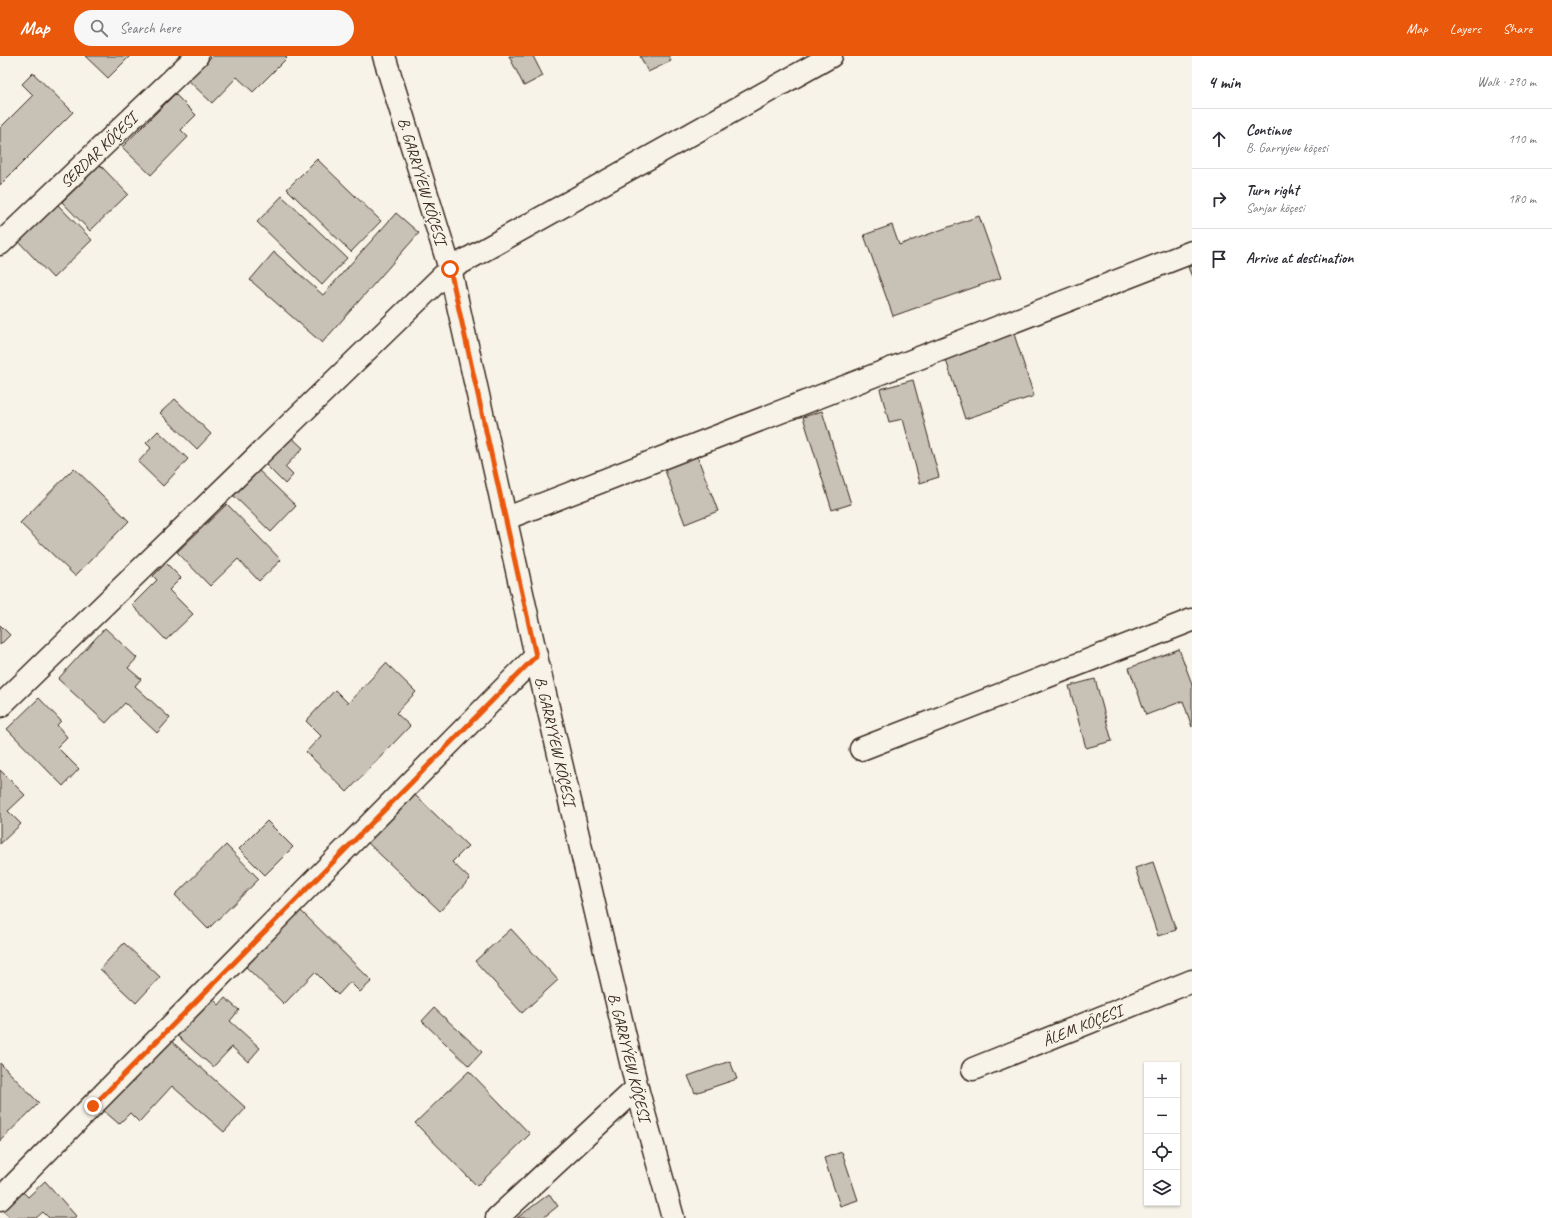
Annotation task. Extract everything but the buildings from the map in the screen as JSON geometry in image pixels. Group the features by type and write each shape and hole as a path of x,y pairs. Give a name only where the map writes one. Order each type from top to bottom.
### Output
{"street":[{"name":"SERDAR KÖÇESI","path":"0,244 197,56"},
{"name":"B. GARRYÝEW KÖÇESI","path":"384,56 450,269 507,518 536,656 637,1088 673,1218"},
{"path":"0,706 450,269 832,56"},
{"path":"507,518 1192,252"},
{"path":"861,749 1192,620"},
{"path":"0,1199 536,656"},
{"name":"ÄLEM KÖÇESI","path":"973,1069 1192,981"},
{"path":"497,1218 637,1088"}],"route":[{"path":"93,1106 536,656 507,518 450,269"}]}
